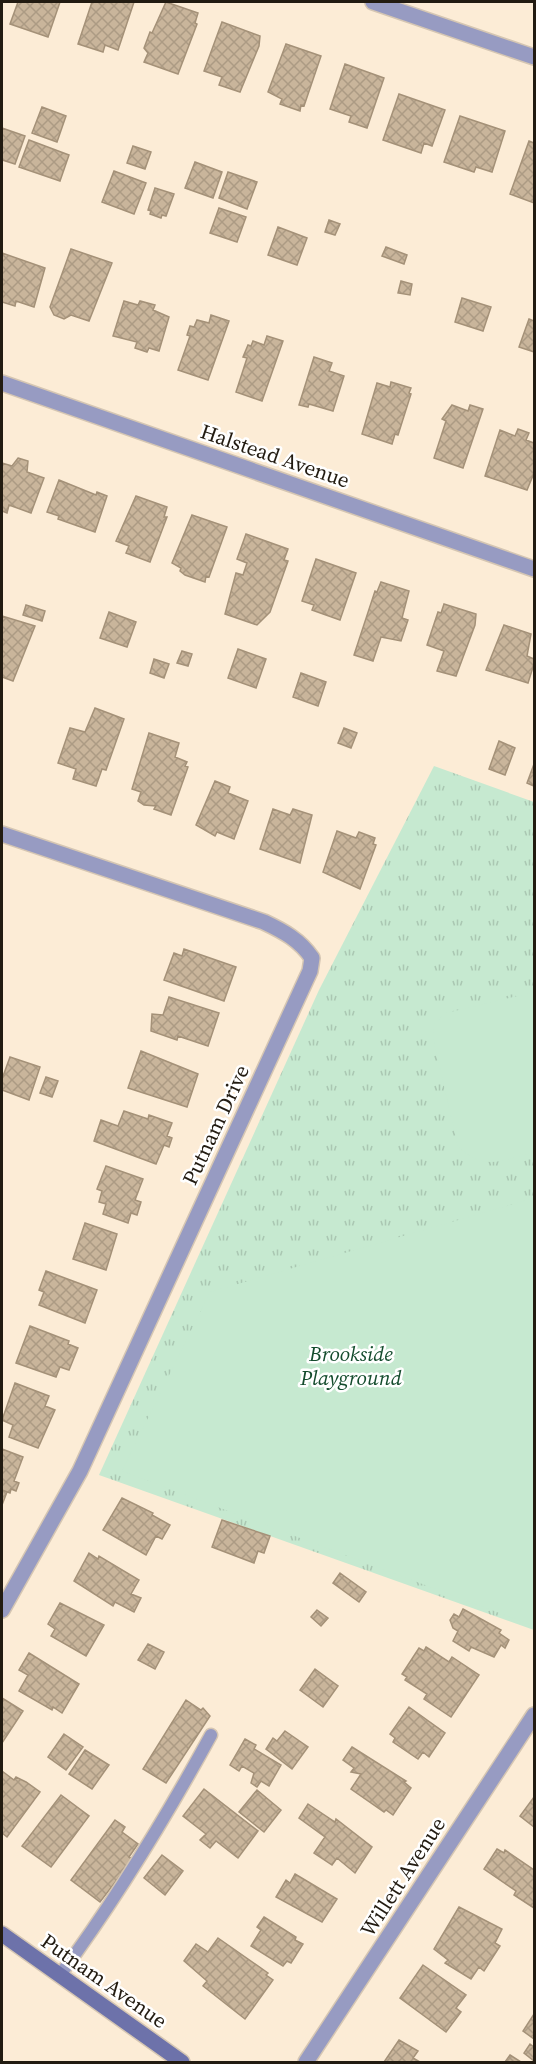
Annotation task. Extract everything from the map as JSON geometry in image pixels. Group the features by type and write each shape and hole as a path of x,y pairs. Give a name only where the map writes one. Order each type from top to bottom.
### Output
{"street":[{"path":"374,2 534,57"},
{"name":"Halstead Avenue","path":"2,383 534,569"},
{"name":"Putnam Drive","path":"2,834 264,922 287,933 305,947 312,958 310,972 80,1471 2,1610"},
{"name":"Willett Avenue","path":"306,2062 534,1715"},
{"name":"Putnam Avenue","path":"2,1934 182,2062"}],"lane":[{"path":"60,1975 110,1907 167,1815 210,1735"}],"green space":[{"name":"Brookside Playground","path":"434,766 534,802 534,1630 99,1475 319,990"},
{"path":"534,992 534,1152 503,1161 486,1162 468,1155 458,1147 433,1038 434,1024 446,1013"},
{"path":"534,1198 534,1626 122,1471 210,1292"}],"building":[{"path":"18,2 60,2 48,37 10,24"},
{"path":"92,2 134,2 118,50 105,45 103,52 78,44"},
{"path":"166,2 198,13 195,23 197,24 178,74 144,62 148,53 144,48"},
{"path":"222,22 260,36 259,46 240,92 219,85 222,77 204,71"},
{"path":"286,44 321,56 304,106 301,105 300,111 280,104 282,99 268,92"},
{"path":"345,64 384,78 367,128 349,122 351,116 330,109"},
{"path":"399,94 445,110 432,146 424,143 421,153 383,140"},
{"path":"42,107 66,116 57,142 32,133"},
{"path":"460,116 505,131 492,172 476,167 474,172 444,162"},
{"path":"2,128 25,136 15,164 2,160"},
{"path":"29,140 69,155 60,181 19,167"},
{"path":"529,141 534,143 534,203 510,194"},
{"path":"133,146 151,152 145,169 127,163"},
{"path":"195,162 222,172 213,198 185,188"},
{"path":"114,171 146,183 134,214 102,202"},
{"path":"228,172 257,182 247,209 219,198"},
{"path":"155,188 174,194 166,216 162,215 161,218 150,214 151,211 148,210"},
{"path":"219,208 246,217 237,242 210,233"},
{"path":"329,220 340,224 335,235 325,232"},
{"path":"278,227 307,238 297,265 268,255"},
{"path":"386,247 407,255 404,264 382,256"},
{"path":"71,249 112,263 89,321 71,315 64,319 54,315 50,307"},
{"path":"2,253 45,268 34,307 16,301 15,306 2,302"},
{"path":"401,281 412,284 410,295 398,293"},
{"path":"462,298 491,307 483,331 455,322"},
{"path":"124,301 138,305 140,301 155,305 153,310 169,317 159,351 149,348 147,352 135,348 137,342 113,336"},
{"path":"211,315 229,321 208,380 178,370 190,336 187,335 190,326 194,327 197,320 209,323"},
{"path":"529,319 534,321 534,352 519,347"},
{"path":"267,336 283,341 262,401 236,392 247,358 243,357 248,345 251,346 253,341 264,345"},
{"path":"314,357 332,363 329,371 344,376 333,411 309,404 308,407 299,405"},
{"path":"391,382 411,388 398,435 395,434 392,444 362,434 377,383 390,387"},
{"path":"452,405 468,411 470,405 483,409 463,468 434,458 446,421 442,419"},
{"path":"518,429 529,433 526,440 534,443 534,473 527,490 485,476 500,430 515,436"},
{"path":"18,458 28,461 27,472 44,478 31,513 9,505 7,513 2,511 2,463 12,466"},
{"path":"59,480 96,495 97,492 107,496 95,532 58,519 59,516 47,512"},
{"path":"136,496 167,507 164,517 167,517 150,562 126,553 129,546 116,541"},
{"path":"192,515 227,527 209,577 206,576 205,582 185,575 180,571 181,568 172,563"},
{"path":"246,534 288,549 284,560 288,561 270,612 257,625 225,614 236,573 243,575 247,563 237,559"},
{"path":"316,559 356,573 340,620 312,610 314,605 302,601"},
{"path":"381,582 409,591 402,618 408,620 401,641 381,637 373,661 354,655 375,591 377,592"},
{"path":"444,604 476,614 475,625 456,676 437,671 444,651 427,645 438,612 441,613"},
{"path":"26,605 45,611 42,621 23,615"},
{"path":"109,612 136,622 127,647 100,638"},
{"path":"2,616 35,626 13,681 2,677"},
{"path":"504,625 531,634 527,656 534,659 534,664 528,683 486,670"},
{"path":"238,649 266,659 256,688 228,678"},
{"path":"182,651 192,654 188,666 177,663"},
{"path":"154,659 169,664 164,678 150,673"},
{"path":"301,673 326,682 318,706 293,697"},
{"path":"95,708 124,719 106,770 102,769 96,786 73,779 76,769 58,763 70,728 85,732"},
{"path":"344,728 357,733 351,748 338,743"},
{"path":"149,733 179,743 175,757 187,762 185,766 188,767 171,815 154,809 156,806 144,805 138,801 141,792 132,789"},
{"path":"499,741 515,748 505,775 489,769"},
{"path":"534,764 534,786 527,783"},
{"path":"215,781 230,787 228,793 248,801 234,839 217,832 215,836 196,825"},
{"path":"273,809 290,815 293,809 312,815 300,863 260,849"},
{"path":"337,831 356,838 359,832 375,838 373,844 376,845 360,889 323,872"},
{"path":"184,949 236,967 224,1001 164,980 174,953 182,956"},
{"path":"169,997 219,1013 208,1046 178,1036 177,1040 151,1031 152,1014 163,1015"},
{"path":"141,1051 198,1074 187,1107 128,1088"},
{"path":"10,1057 40,1067 29,1100 2,1090 2,1079"},
{"path":"46,1077 58,1081 52,1097 40,1093"},
{"path":"124,1111 148,1119 149,1115 172,1123 167,1136 172,1138 169,1147 164,1145 156,1164 94,1141 101,1120 118,1126"},
{"path":"106,1166 143,1179 135,1200 141,1202 137,1215 131,1213 128,1223 103,1214 106,1204 99,1202 102,1191 97,1189"},
{"path":"85,1223 117,1234 106,1270 73,1259"},
{"path":"46,1271 97,1290 85,1323 39,1305 44,1292 39,1290"},
{"path":"30,1326 69,1341 68,1344 78,1348 69,1370 60,1367 56,1377 16,1363"},
{"path":"15,1383 49,1396 45,1406 55,1410 38,1448 9,1437 13,1425 2,1420"},
{"path":"2,1449 23,1457 14,1481 19,1483 16,1491 11,1489 10,1493 2,1490"},
{"path":"2,1490 7,1492 2,1505"},
{"path":"122,1498 153,1513 152,1515 170,1525 162,1539 156,1536 146,1555 103,1530"},
{"path":"222,1520 270,1536 264,1553 258,1551 254,1563 212,1547"},
{"path":"89,1553 98,1559 99,1556 139,1580 131,1594 141,1598 134,1612 115,1602 113,1606 74,1581"},
{"path":"340,1573 366,1592 359,1602 333,1583"},
{"path":"60,1603 104,1625 86,1656 51,1636 55,1629 48,1624"},
{"path":"463,1609 501,1630 499,1633 509,1640 505,1648 501,1645 494,1657 471,1647 469,1651 453,1641 458,1631 453,1628 450,1620 454,1614 459,1617"},
{"path":"317,1610 328,1618 321,1626 311,1617"},
{"path":"148,1644 164,1652 155,1669 138,1660"},
{"path":"426,1647 449,1662 452,1657 479,1675 451,1717 424,1699 427,1694 405,1680 407,1677 402,1674 419,1648 424,1651"},
{"path":"29,1653 79,1684 62,1713 53,1707 52,1710 19,1691 28,1675 19,1670"},
{"path":"315,1669 338,1686 323,1707 300,1690"},
{"path":"2,1698 23,1711 2,1743"},
{"path":"186,1700 201,1710 203,1708 210,1716 166,1783 143,1769"},
{"path":"409,1707 445,1733 429,1757 423,1752 418,1759 393,1742 395,1738 390,1734"},
{"path":"285,1731 308,1747 292,1769 266,1749 273,1738 277,1741"},
{"path":"64,1734 83,1747 66,1770 48,1757"},
{"path":"245,1739 256,1745 254,1749 281,1765 269,1786 261,1781 257,1787 251,1783 254,1773 242,1766 239,1771 230,1765"},
{"path":"352,1747 406,1781 404,1782 411,1788 393,1815 386,1810 384,1812 351,1789 361,1774 351,1772 354,1768 343,1760"},
{"path":"85,1750 109,1765 92,1789 69,1774"},
{"path":"2,1771 14,1780 16,1777 40,1792 7,1837 2,1833"},
{"path":"204,1789 258,1831 238,1858 216,1841 210,1848 200,1840 206,1834 183,1816"},
{"path":"257,1790 281,1810 264,1832 239,1812"},
{"path":"61,1795 89,1816 51,1867 22,1846"},
{"path":"534,1797 534,1827 520,1816"},
{"path":"308,1804 335,1822 336,1819 372,1847 355,1873 337,1858 332,1865 314,1853 325,1837 299,1818"},
{"path":"115,1820 125,1827 122,1832 138,1844 129,1857 133,1859 100,1902 71,1880"},
{"path":"497,1849 504,1853 505,1850 534,1870 534,1908 514,1895 516,1891 484,1869"},
{"path":"162,1855 183,1871 165,1895 144,1878"},
{"path":"295,1874 337,1899 322,1922 276,1897 286,1880 290,1883"},
{"path":"459,1907 502,1929 495,1943 500,1946 484,1971 479,1967 471,1979 445,1963 448,1960 434,1949"},
{"path":"264,1917 303,1944 291,1963 287,1961 283,1966 251,1946 261,1930 257,1927"},
{"path":"218,1938 268,1973 266,1975 273,1980 245,2019 203,1986 207,1981 184,1961 196,1944 208,1952"},
{"path":"423,1965 466,1995 456,2008 461,2012 446,2032 400,1998"},
{"path":"534,2014 534,2039 523,2031"},
{"path":"399,2040 418,2051 413,2058 420,2062 384,2062"},
{"path":"530,2044 534,2047 534,2061 524,2053"},
{"path":"510,2055 521,2062 505,2062"}]}
